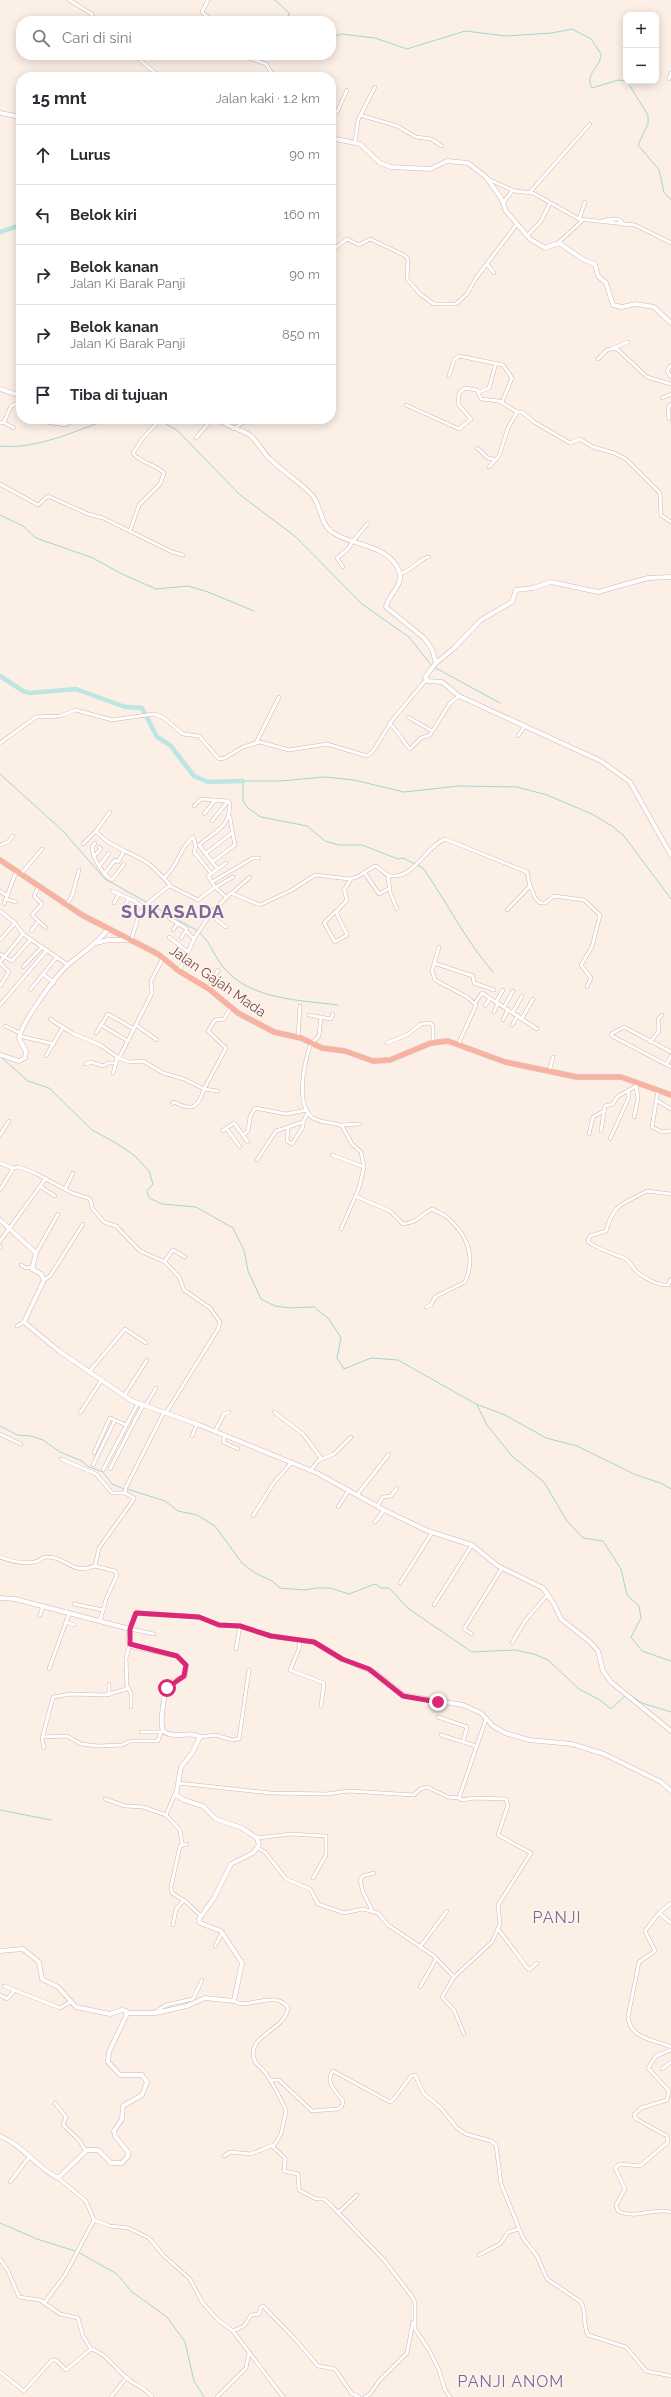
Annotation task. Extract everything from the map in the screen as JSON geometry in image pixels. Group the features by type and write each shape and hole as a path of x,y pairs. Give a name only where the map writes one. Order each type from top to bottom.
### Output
{"highway":[{"name":"Jalan Gajah Mada","path":"0,861 67,904 108,928 118,937 130,940 163,958 231,1007 268,1030 298,1037 325,1048 346,1051 366,1060 379,1061 395,1058 433,1042 446,1041 493,1060 549,1072 587,1078 621,1077 636,1084 671,1095"}],"street":[{"path":"69,0 92,14 91,16"},
{"path":"206,16 202,12 208,0"},
{"path":"140,60 154,72"},
{"path":"254,60 266,64 271,72"},
{"path":"669,79 671,73"},
{"path":"355,142 360,115 375,88"},
{"path":"336,112 347,90"},
{"path":"0,113 16,116"},
{"path":"360,115 397,126 416,137 431,139 442,146"},
{"path":"530,192 590,124"},
{"path":"336,139 355,142 364,147 380,163 391,167 430,169 447,161 457,160 474,167 486,177 513,190 530,192 579,219 635,225 671,243"},
{"path":"486,177 503,202 506,211 527,236 544,248 558,243 583,220"},
{"path":"503,202 513,190"},
{"path":"579,219 585,202"},
{"path":"527,236 541,221 550,203"},
{"path":"336,247 348,239 359,245 370,240 404,255 408,258 408,281 424,298 437,305 456,304 461,301 517,224"},
{"path":"558,243 596,266 598,276 606,283 613,305 622,307 636,304 654,307 671,324"},
{"path":"487,264 494,273"},
{"path":"598,359 613,348 628,342"},
{"path":"613,348 625,355 647,377 671,384"},
{"path":"449,376 454,360 459,356 467,356 487,363 496,363 507,367 512,377 502,402"},
{"path":"406,405 459,429 471,419 458,404 459,393 465,388 478,392 489,388 496,363"},
{"path":"671,365 667,371 671,377"},
{"path":"0,389 16,394"},
{"path":"478,392 482,400 502,402 517,412 522,412 534,422 570,443 580,439 593,447 614,453 626,459 660,493 661,515 671,522"},
{"path":"662,398 671,394"},
{"path":"14,428 1,422 11,406 16,404"},
{"path":"669,419 668,408 671,404"},
{"path":"489,467 500,456 508,428 517,412"},
{"path":"130,531 139,505 160,484 164,473 152,464 135,456 133,453 143,438 156,424"},
{"path":"196,438 208,424"},
{"path":"226,424 233,429 248,434 270,460 312,495 331,531 388,557 400,574 397,588 386,607 403,619 427,642 434,665"},
{"path":"233,429 241,424"},
{"path":"477,448 488,458 496,460"},
{"path":"0,484 38,505 48,496 88,514 103,518 183,555"},
{"path":"343,567 337,558 348,549 353,540 368,523"},
{"path":"400,574 410,570 423,558 429,557"},
{"path":"0,743 6,737 39,716 60,716 76,710 108,719 154,714 164,718 183,734 199,736 219,759 256,743 289,750 327,744 367,756 372,754 389,723 426,680 425,676 434,665 481,620 510,604 516,590 532,588 551,582 598,592 648,578 671,577"},
{"path":"426,680 442,682 459,696 601,762 628,779 671,855"},
{"path":"389,723 399,732 410,749 419,739 430,735 450,703 459,696"},
{"path":"256,743 279,697"},
{"path":"408,717 432,731"},
{"path":"518,736 524,727"},
{"path":"194,806 201,799 228,801"},
{"path":"204,814 215,800"},
{"path":"212,862 235,845 232,833 233,825 230,817 230,804 228,801"},
{"path":"212,821 228,801"},
{"path":"83,844 96,831 110,812"},
{"path":"217,868 199,845 220,829 230,817"},
{"path":"96,831 104,840 145,861 165,878 170,886 198,900 210,889 233,877"},
{"path":"205,854 232,833"},
{"path":"0,845 8,842 13,836"},
{"path":"165,878 176,864 183,846 193,837 196,846 194,852 210,872"},
{"path":"336,911 347,935 335,942 324,923 336,911 347,900 344,890 351,879 375,866 388,875 395,876 414,867 440,841 447,839 468,849 525,870 529,877 530,885 535,898 540,903 545,903 556,896 582,899 600,915 592,947 581,965 591,978 587,987"},
{"path":"95,843 92,846 94,856 104,874 112,880 124,864"},
{"path":"94,856 101,849 99,847"},
{"path":"4,904 19,873 42,849"},
{"path":"104,874 115,860 118,862 124,851"},
{"path":"100,865 108,853"},
{"path":"212,882 252,858 259,858"},
{"path":"226,863 210,872 208,876 226,897"},
{"path":"67,904 71,899 79,870"},
{"path":"364,872 379,894 390,888"},
{"path":"234,892 260,905 292,890 315,875 351,879"},
{"path":"388,875 390,888 397,909"},
{"path":"179,971 194,938 210,915 226,897 234,892 250,877"},
{"path":"39,885 34,896 42,904 32,915 46,928"},
{"path":"507,910 530,885"},
{"path":"130,940 135,922 143,908 170,886"},
{"path":"0,891 16,902"},
{"path":"112,891 129,898 143,908"},
{"path":"114,903 119,894"},
{"path":"124,908 129,898"},
{"path":"0,911 15,923 23,934 68,965"},
{"path":"210,915 226,927"},
{"path":"169,918 187,929 186,931 194,938"},
{"path":"31,931 38,922"},
{"path":"0,940 15,923"},
{"path":"173,930 178,923"},
{"path":"1,1055 19,1062 25,1058 26,1052 19,1041 19,1034 68,965 96,943 108,928"},
{"path":"181,938 186,931"},
{"path":"1,984 10,972 0,962 2,955 23,934"},
{"path":"96,943 118,937"},
{"path":"169,937 188,952"},
{"path":"2,955 12,961 31,939"},
{"path":"23,967 42,946"},
{"path":"439,947 432,974 435,980 475,1003"},
{"path":"0,1005 47,950"},
{"path":"30,990 57,957"},
{"path":"113,1073 118,1058 152,993 152,978 163,958"},
{"path":"434,963 473,976 474,983 494,990"},
{"path":"208,989 218,970"},
{"path":"43,974 54,983"},
{"path":"494,1012 503,990"},
{"path":"504,1007 514,991"},
{"path":"458,1045 476,1007 475,1003 482,993 518,1015 528,1025 537,1029"},
{"path":"512,1012 522,996"},
{"path":"485,1006 490,998"},
{"path":"522,1018 533,999"},
{"path":"298,1037 300,1006"},
{"path":"172,1104 174,1102 185,1108 192,1107 198,1101 226,1048 208,1031 215,1020 225,1018 231,1007"},
{"path":"503,1020 508,1010"},
{"path":"96,1034 109,1014 134,1029"},
{"path":"309,1014 331,1019 333,1014"},
{"path":"512,1025 518,1015"},
{"path":"650,1042 659,1031 658,1019 662,1015"},
{"path":"321,1017 319,1036 312,1043 302,1086 308,1111 313,1118 322,1122 342,1125 360,1124"},
{"path":"50,1019 100,1045 118,1058 129,1062 142,1061 163,1073 184,1079 204,1089 218,1091"},
{"path":"387,1043 407,1035 421,1024 430,1023 433,1026 433,1042"},
{"path":"101,1025 128,1041"},
{"path":"136,1025 157,1040"},
{"path":"5,1026 19,1034 54,1044"},
{"path":"46,1056 64,1027"},
{"path":"671,1052 624,1028 611,1034 612,1036 667,1063 671,1067"},
{"path":"667,1063 671,1056"},
{"path":"549,1072 553,1057"},
{"path":"86,1064 91,1062 103,1066 108,1063 116,1063"},
{"path":"601,1131 606,1105 613,1104 617,1097 628,1091 636,1084"},
{"path":"634,1117 638,1098 636,1084"},
{"path":"610,1139 629,1097 628,1091"},
{"path":"658,1091 652,1127 662,1132 671,1130"},
{"path":"656,1100 671,1109"},
{"path":"243,1135 248,1131 250,1117 255,1108 286,1114 308,1111"},
{"path":"288,1128 287,1142 292,1144 303,1127 303,1122 308,1111"},
{"path":"589,1134 593,1116 604,1111"},
{"path":"0,1135 9,1122"},
{"path":"257,1160 276,1131 303,1122"},
{"path":"222,1131 233,1123 238,1126 248,1142"},
{"path":"341,1229 355,1196 364,1167 360,1152 352,1144 342,1125"},
{"path":"226,1128 240,1147"},
{"path":"332,1155 364,1167"},
{"path":"0,1163 13,1169"},
{"path":"0,1190 13,1169 19,1167 46,1178 65,1189 88,1198 91,1201 91,1207 104,1222 113,1224 140,1251 164,1262 178,1277 184,1290 210,1308 220,1322 165,1412 125,1492"},
{"path":"65,1189 73,1172"},
{"path":"0,1241 46,1178"},
{"path":"41,1186 55,1196"},
{"path":"671,1194 648,1191 638,1198 622,1203 610,1216 606,1231 590,1236 588,1241 605,1249 613,1255 625,1259 637,1272 660,1285 668,1285 671,1279"},
{"path":"355,1196 390,1211 403,1224 419,1220 429,1210 433,1209 440,1215 449,1219 468,1242 470,1252 465,1282 435,1297 431,1305 426,1307"},
{"path":"32,1267 36,1253 58,1214"},
{"path":"0,1220 36,1253"},
{"path":"17,1326 24,1322 44,1280 50,1276 83,1224"},
{"path":"164,1262 173,1250 185,1257"},
{"path":"21,1265 26,1268 32,1267"},
{"path":"32,1267 44,1280"},
{"path":"24,1322 39,1337 124,1396 138,1403 225,1435 310,1471 349,1490 384,1510 432,1532 472,1545 502,1568 535,1583 548,1594 561,1619 594,1646 600,1656 605,1675 626,1695 671,1731"},
{"path":"89,1372 124,1329 146,1343"},
{"path":"124,1396 147,1360"},
{"path":"80,1413 102,1381"},
{"path":"110,1469 156,1388"},
{"path":"102,1470 138,1403"},
{"path":"215,1431 224,1414 230,1412"},
{"path":"274,1412 302,1434 321,1458"},
{"path":"94,1453 109,1419 126,1425"},
{"path":"93,1465 115,1420"},
{"path":"192,1436 197,1424"},
{"path":"0,1434 21,1444"},
{"path":"225,1435 223,1442 238,1449"},
{"path":"310,1471 321,1458 334,1454 351,1437"},
{"path":"357,1495 389,1454"},
{"path":"61,1459 96,1474 112,1493 125,1492 131,1495 133,1499 99,1548 95,1566"},
{"path":"253,1516 273,1484 291,1463"},
{"path":"377,1506 382,1498 390,1496 397,1488"},
{"path":"338,1507 349,1490"},
{"path":"375,1522 384,1510"},
{"path":"400,1582 432,1532"},
{"path":"434,1605 472,1545"},
{"path":"0,1557 13,1562 35,1562 42,1557 51,1557 80,1570 95,1566 111,1569 117,1575 100,1621"},
{"path":"472,1634 464,1629 502,1568"},
{"path":"512,1643 524,1621 548,1594"},
{"path":"0,1598 43,1606 69,1614 154,1634"},
{"path":"74,1604 103,1610"},
{"path":"40,1615 43,1606"},
{"path":"131,1707 132,1694 128,1687 126,1664 130,1644 130,1629 136,1613 199,1617 219,1625 240,1626 271,1636 314,1642 342,1659 369,1669 403,1696 463,1705 478,1711 493,1726 505,1733 529,1740 572,1744 604,1754 661,1782 671,1792"},
{"path":"49,1669 69,1614"},
{"path":"66,1622 74,1625"},
{"path":"236,1649 240,1626"},
{"path":"300,1639 299,1649 290,1670 324,1683 321,1706"},
{"path":"42,1737 67,1736 86,1745 111,1746 131,1741 158,1741 162,1731 161,1724 166,1690 171,1683 184,1676 186,1665 177,1656 130,1644"},
{"path":"141,1732 162,1731 174,1735 197,1735 200,1737 216,1735 232,1740 239,1739 249,1670"},
{"path":"109,1684 109,1694"},
{"path":"44,1748 42,1737 54,1696 109,1694 116,1693 128,1687"},
{"path":"438,1717 467,1728 463,1742"},
{"path":"459,1798 486,1719"},
{"path":"441,1735 476,1746"},
{"path":"166,1815 175,1794 182,1766 192,1753 200,1737"},
{"path":"178,1783 259,1792 319,1794 349,1792 414,1795 420,1789 427,1787 448,1797 459,1798 462,1800 475,1798 506,1799 508,1806 498,1837 530,1851 498,1905 500,1924 489,1945 454,1977 442,1997 454,2010 464,2034"},
{"path":"175,1794 184,1800 203,1806 214,1817 242,1828 257,1838 295,1834 327,1837 325,1858 313,1878"},
{"path":"105,1799 124,1806 144,1807 155,1813 166,1815 180,1830 182,1844 171,1889 201,1916"},
{"path":"257,1838 258,1848"},
{"path":"182,1844 187,1844"},
{"path":"258,1848 265,1852 270,1862 286,1879 310,1889 318,1904 346,1913 359,1910 372,1910 379,1914 388,1926 436,1958 454,1977"},
{"path":"234,2001 242,1963 222,1933 216,1928 200,1923 201,1916 211,1903 231,1864 253,1853 258,1848"},
{"path":"372,1910 363,1892 360,1880 363,1876 374,1873"},
{"path":"173,1925 176,1909 183,1900"},
{"path":"671,1903 659,1913 645,1931 655,1951 639,1962 628,2011 629,2025 648,2040 671,2047"},
{"path":"420,1946 447,1911"},
{"path":"659,1913 671,1923"},
{"path":"498,1929 529,1970 537,1963"},
{"path":"215,1946 222,1933"},
{"path":"0,1950 19,1948 28,1953 40,1963 42,1979 58,1987 76,2007 110,2014 122,2010 127,2013 153,2013 187,2006 205,1998 234,2001 244,2004 266,1999 283,2003 288,2007 287,2011 277,2024 260,2039 254,2047 255,2063 270,2080 286,2114 280,2136 273,2145 250,2154 230,2152 224,2156"},
{"path":"420,1987 436,1958"},
{"path":"153,2013 166,2005 196,1998 202,1980"},
{"path":"4,1986 60,2008 70,2002"},
{"path":"0,1995 7,1999 14,1991"},
{"path":"58,2178 85,2150 98,2150 108,2162 116,2164 122,2163 128,2156 128,2152 115,2136 114,2131 122,2117 123,2106 142,2095 147,2082 142,2075 120,2075 108,2062 109,2052 127,2013"},
{"path":"671,2050 656,2056 648,2068 669,2091 667,2100 641,2108 634,2115 636,2120 664,2134 668,2138 668,2142 640,2166 620,2164 615,2168 625,2188 616,2205 618,2211 636,2216 663,2211 671,2212"},
{"path":"662,2070 671,2062"},
{"path":"270,2080 279,2080 306,2107 314,2111 338,2109 343,2105 331,2083 330,2075 333,2071 390,2102 394,2100 410,2076 415,2075 424,2094 440,2107 457,2128 466,2134 496,2144 502,2184 525,2242 537,2256 547,2279 581,2302 588,2335 626,2347 646,2371 671,2376"},
{"path":"55,2104 66,2117 63,2125 79,2140 85,2150"},
{"path":"0,2136 17,2144 86,2201 94,2220 110,2226 128,2228 149,2238 164,2256 190,2279 202,2302 213,2316 233,2331 283,2397"},
{"path":"273,2145 275,2150 285,2158 284,2171 298,2174 299,2190 316,2199 324,2199 362,2235 413,2298 415,2303 414,2322 407,2353 379,2381 370,2394 364,2397"},
{"path":"10,2182 30,2156"},
{"path":"338,2213 357,2195"},
{"path":"45,2302 65,2275 94,2220"},
{"path":"478,2255 500,2244 508,2232 519,2229"},
{"path":"0,2259 8,2271 17,2296 22,2298 38,2299 45,2302 60,2314 78,2318 83,2336 91,2349 104,2355 111,2364 145,2389 152,2397"},
{"path":"233,2331 246,2325 250,2316 259,2314 261,2307 263,2306 295,2339 318,2366 335,2369 352,2394 359,2397"},
{"path":"414,2322 415,2329 427,2346 440,2370 445,2390 450,2397"},
{"path":"0,2372 24,2391 52,2360 56,2360 66,2370 91,2349"},
{"path":"217,2397 246,2368 249,2352"},
{"path":"111,2397 127,2377"}],"waterway":[{"path":"275,0 289,13 289,16"},
{"path":"336,36 341,34 375,38 407,49 465,31 506,36 552,33 572,29 591,39 601,54 600,59 591,75 590,83 592,88 618,80 623,81"},
{"path":"629,84 648,115 648,124 638,145 659,170 664,192 671,200"},
{"path":"0,232 16,227"},
{"path":"0,446 27,445 41,442 96,424"},
{"path":"167,424 178,431 239,494 296,537 362,604 409,637 432,666"},
{"path":"0,515 23,526 36,538 93,558 120,573 156,589 188,586 208,592 254,611"},
{"path":"434,667 500,703"},
{"path":"0,676 23,691 30,693 76,689 125,707 142,708 157,737 170,745 194,776 208,782 243,781"},
{"path":"0,774 63,831 105,879 198,931"},
{"path":"415,864 403,858 398,859 362,845 339,845 325,841 307,826 261,817 248,808 243,801 243,781 280,781 325,777 354,780 404,792 459,786 517,787 547,795 592,814 612,826 624,836 671,899"},
{"path":"418,865 423,868 465,934 493,972"},
{"path":"200,933 207,941 224,968 235,979 248,987 277,997 338,1005"},
{"path":"2,1058 28,1081 49,1088 92,1130 116,1143 135,1156 149,1171 153,1184 147,1191 149,1198 162,1204 196,1207 233,1228 244,1250 248,1271 261,1299 275,1306 291,1308 314,1307 329,1319 341,1338 337,1358 344,1369 371,1358 398,1360 476,1404 505,1415 546,1438 577,1446 634,1474 663,1484 671,1489"},
{"path":"477,1405 487,1425 512,1456 544,1482 567,1521 583,1538 603,1541 621,1569 627,1595 639,1606 641,1618 631,1637 642,1651 671,1661"},
{"path":"0,1426 17,1435 31,1436 43,1440 60,1452 82,1461 87,1466 103,1472 112,1484 124,1489"},
{"path":"127,1489 165,1501 178,1511 197,1515 215,1526 242,1563 255,1573 272,1581 280,1588 305,1590 330,1588 349,1594 375,1584 381,1588 389,1588 409,1609 472,1652 515,1650 534,1654 548,1660 579,1689 600,1700 611,1709 626,1695"},
{"path":"628,1694 642,1703 671,1712"},
{"path":"0,1810 51,1820"},
{"path":"0,2223 37,2239 75,2251"},
{"path":"78,2252 117,2274 132,2292 167,2317 185,2342 194,2381 204,2397"}],"district":[{"name":"SUKASADA","path":"173,912"},
{"name":"PANJI","path":"557,1917"},
{"name":"PANJI ANOM","path":"511,2381"}],"route":[{"path":"167,1688 175,1680 184,1676 186,1672 186,1665 177,1656 133,1646 129,1643 128,1640 130,1629 136,1613 199,1617 219,1625 240,1626 271,1636 314,1642 342,1659 369,1669 379,1675 385,1683 403,1696 438,1702"}]}
